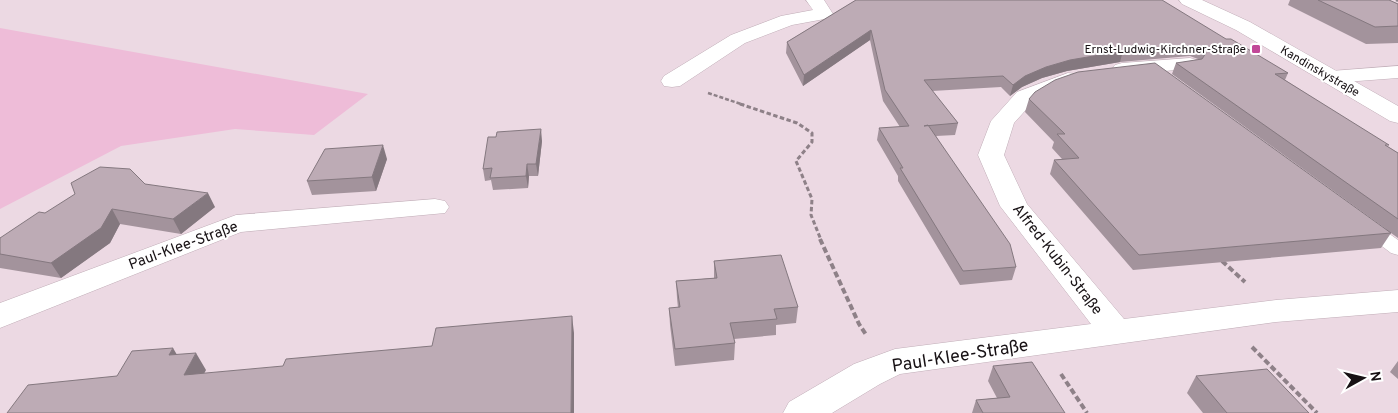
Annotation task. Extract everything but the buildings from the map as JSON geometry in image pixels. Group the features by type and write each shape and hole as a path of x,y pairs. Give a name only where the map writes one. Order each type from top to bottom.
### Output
{"street":[{"path":"672,81 738,39 788,20 824,14 815,0"},
{"name":"Kandinskystraße","path":"1188,0 1243,26 1398,116"},
{"name":"Kandinskystraße","path":"1209,0 1243,26"},
{"name":"Alfred-Kubin-Straße","path":"1116,332 1014,206 991,155 1003,121 1024,97 1072,77 1094,73 1160,74 1190,64"},
{"path":"1331,77 1398,72"},
{"name":"Paul-Klee-Straße","path":"0,316 236,224 435,207"},
{"name":"Paul-Klee-Straße","path":"802,413 867,374 895,362 1276,311 1398,300"}],"lane":[{"path":"1358,220 1398,249"}],"path":[{"path":"708,93 798,122 812,133 812,142 796,161 812,200 811,215 859,324 868,336 895,362"},
{"path":"1222,260 1276,311"},
{"path":"1224,318 1317,413"},
{"name":"Paul-Klee-Straße","path":"1040,343 1087,413"}],"shaded area":[{"path":"0,28 368,94 314,135 235,129 121,146 0,209"}],"place":[{"name":"Ernst-Ludwig-Kirchner-Straße","path":"1256,49"}]}
